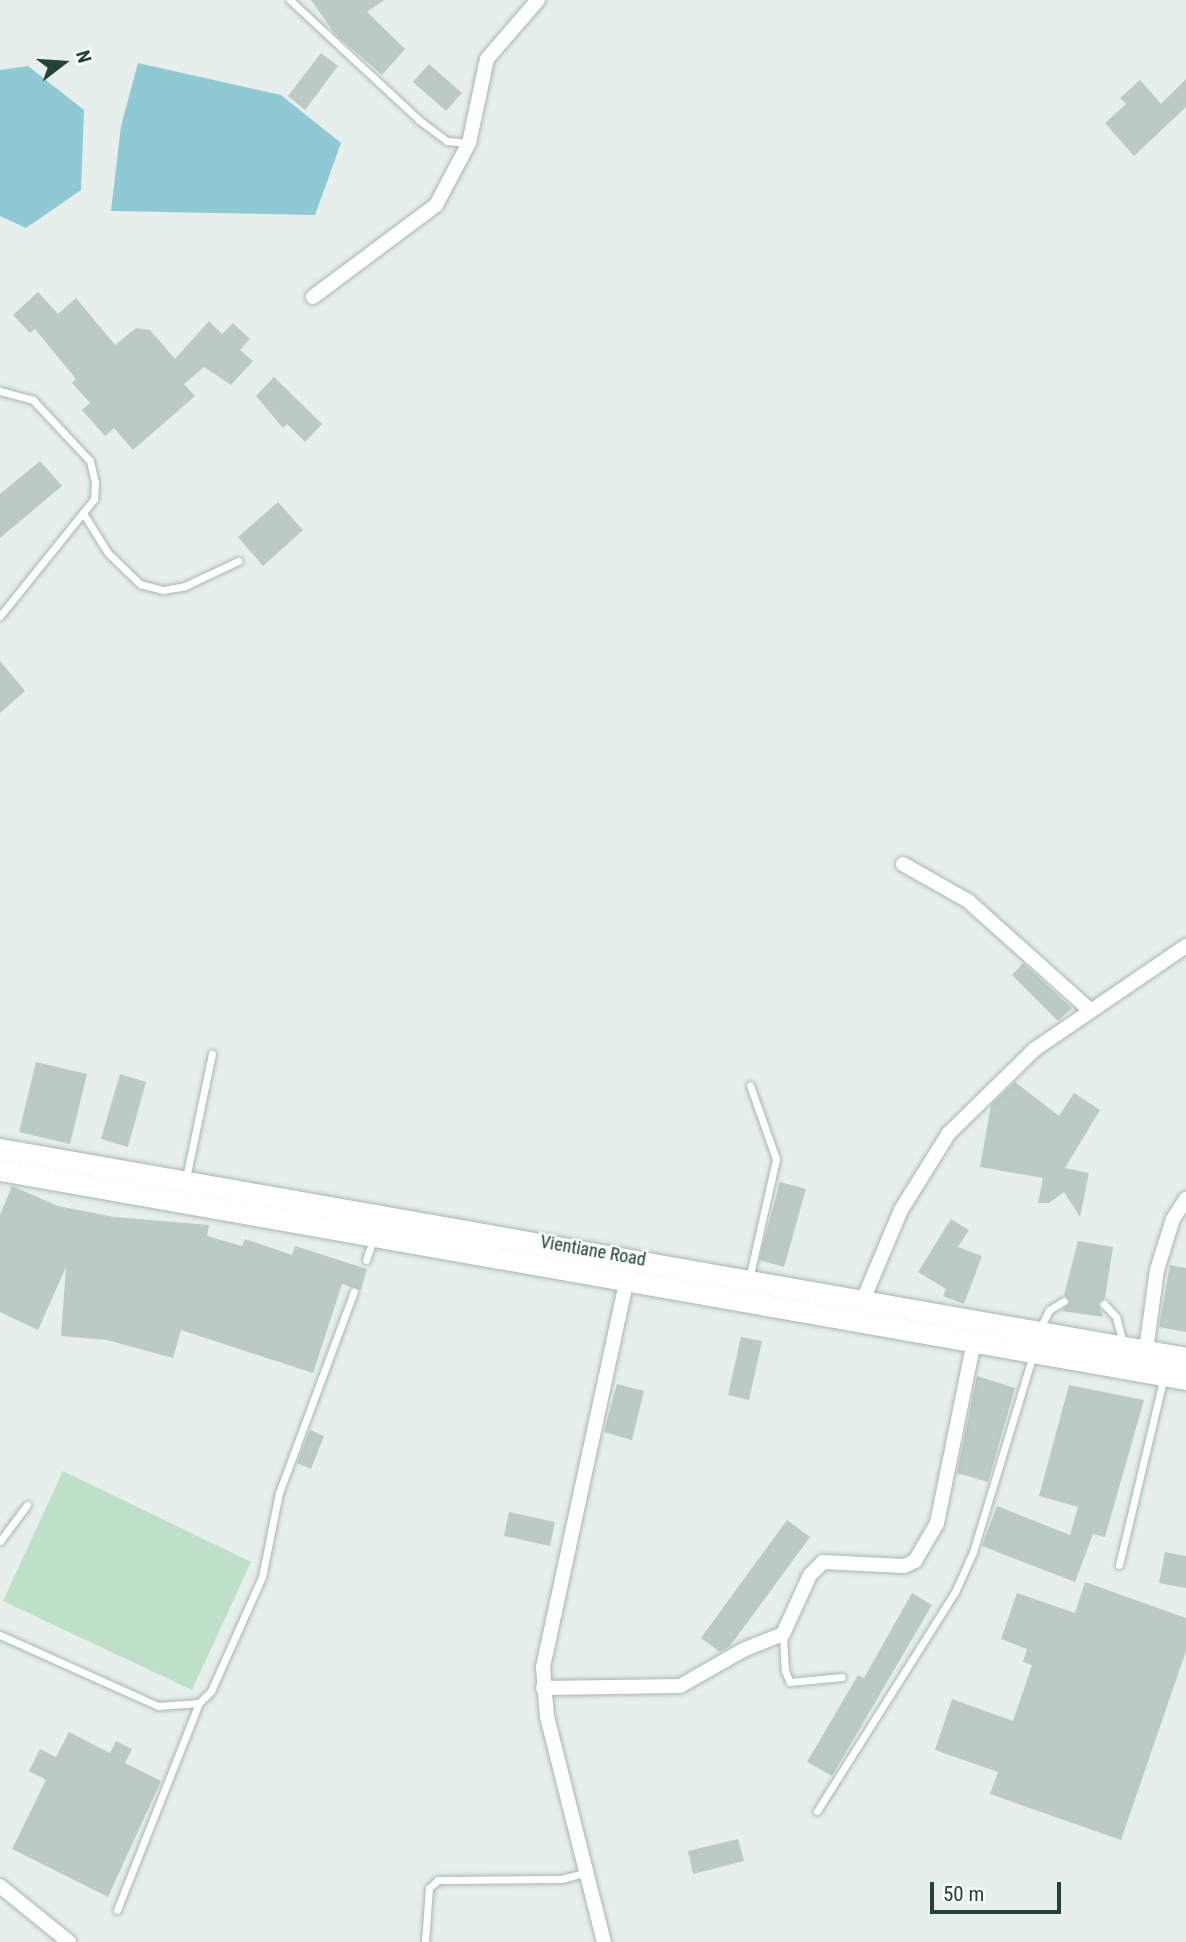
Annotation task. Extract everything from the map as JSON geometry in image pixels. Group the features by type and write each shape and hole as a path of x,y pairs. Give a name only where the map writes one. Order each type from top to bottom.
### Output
{"main road":[{"name":"Vientiane Road","path":"0,1149 1186,1357"},
{"path":"0,1170 1186,1379"}],"street":[{"path":"313,297 436,205 469,144 487,59 538,0"},
{"path":"903,864 968,901 1090,1010"},
{"path":"863,1300 901,1210 949,1133 1035,1049 1186,946"},
{"path":"1146,1350 1157,1270 1174,1219 1186,1199"},
{"path":"604,1942 585,1873 543,1688 544,1653 630,1258"},
{"path":"543,1688 680,1686 743,1650 783,1634 810,1575 822,1562 904,1566 925,1548 937,1523 974,1341"},
{"path":"0,1886 69,1942"}],"lane":[{"path":"290,0 419,120 447,141 469,144"},
{"path":"0,391 33,400 90,461 94,499 0,616"},
{"path":"83,513 107,553 140,584 163,590 185,586 238,561"},
{"path":"185,1182 212,1054"},
{"path":"749,1280 776,1159 750,1085"},
{"path":"366,1260 374,1237"},
{"path":"117,1910 199,1703 211,1691 262,1577 279,1493 354,1291"},
{"path":"1039,1331 1049,1310 1064,1301"},
{"path":"1104,1304 1116,1317 1124,1346"},
{"path":"817,1811 955,1592 973,1552 1033,1352"},
{"path":"1119,1565 1164,1376"},
{"path":"0,1541 27,1505"},
{"path":"783,1634 785,1671 790,1682 842,1677"},
{"path":"0,1635 158,1706 199,1703"},
{"path":"425,1942 429,1888 438,1880 561,1879 585,1873"}],"green space":[{"path":"63,1471 251,1562 192,1690 3,1601"}],"water":[{"path":"138,63 281,95 341,143 315,215 111,211 121,126"},
{"path":"28,66 84,110 81,190 26,228 0,216 0,70"}],"building":[{"path":"311,0 384,0 367,12 405,49 382,75 335,34"},
{"path":"321,53 338,66 305,110 288,96"},
{"path":"429,64 462,93 446,111 413,82"},
{"path":"1186,79 1186,107 1134,156 1105,123 1126,104 1120,98 1140,80 1161,104"},
{"path":"38,292 58,314 76,298 115,345 136,328 150,330 175,359 209,321 222,334 233,323 250,339 240,350 253,361 231,385 204,367 184,384 195,396 133,450 114,428 105,436 82,410 90,403 72,383 76,379 35,329 30,333 13,315"},
{"path":"274,377 322,424 305,442 287,424 283,428 256,396"},
{"path":"40,461 62,486 0,538 0,494"},
{"path":"278,502 303,530 263,566 238,537"},
{"path":"0,661 25,691 0,713"},
{"path":"1023,963 1072,1008 1058,1021 1012,975"},
{"path":"36,1062 87,1074 70,1144 19,1132"},
{"path":"120,1074 146,1082 128,1147 101,1139"},
{"path":"1015,1082 1059,1116 1074,1093 1100,1110 1065,1168 1089,1173 1080,1217 1064,1192 1049,1203 1038,1203 1043,1178 980,1167 991,1105"},
{"path":"780,1182 806,1189 784,1267 759,1260"},
{"path":"12,1186 58,1206 114,1217 209,1225 207,1236 242,1246 245,1239 292,1255 295,1246 367,1269 361,1290 342,1284 313,1373 181,1330 173,1358 107,1340 61,1336 66,1267 38,1330 0,1312 0,1215"},
{"path":"951,1219 969,1230 958,1247 982,1256 964,1304 943,1296 946,1289 918,1272"},
{"path":"1078,1241 1113,1247 1105,1298 1098,1303 1103,1317 1062,1311 1070,1302 1064,1295"},
{"path":"1170,1265 1186,1268 1186,1332 1159,1327"},
{"path":"741,1337 762,1341 749,1400 728,1395"},
{"path":"977,1376 1015,1388 988,1482 957,1473"},
{"path":"617,1384 644,1391 632,1440 604,1432"},
{"path":"1069,1385 1144,1400 1105,1537 1093,1534 1075,1582 982,1546 997,1506 1070,1535 1078,1507 1039,1496"},
{"path":"310,1430 324,1436 311,1469 297,1463"},
{"path":"509,1512 555,1522 550,1546 504,1536"},
{"path":"787,1520 810,1537 730,1646 720,1652 701,1638"},
{"path":"1165,1552 1186,1556 1186,1588 1159,1583"},
{"path":"1085,1582 1186,1618 1186,1651 1121,1840 990,1794 998,1772 935,1750 952,1699 1013,1721 1032,1665 1023,1662 1027,1649 1001,1639 1017,1593 1075,1613"},
{"path":"912,1593 932,1605 832,1776 807,1762 858,1675 864,1678"},
{"path":"69,1732 110,1753 116,1741 132,1749 125,1763 161,1781 108,1897 12,1849 46,1780 29,1771 40,1749 56,1757"},
{"path":"738,1839 744,1861 693,1874 688,1851"}]}
